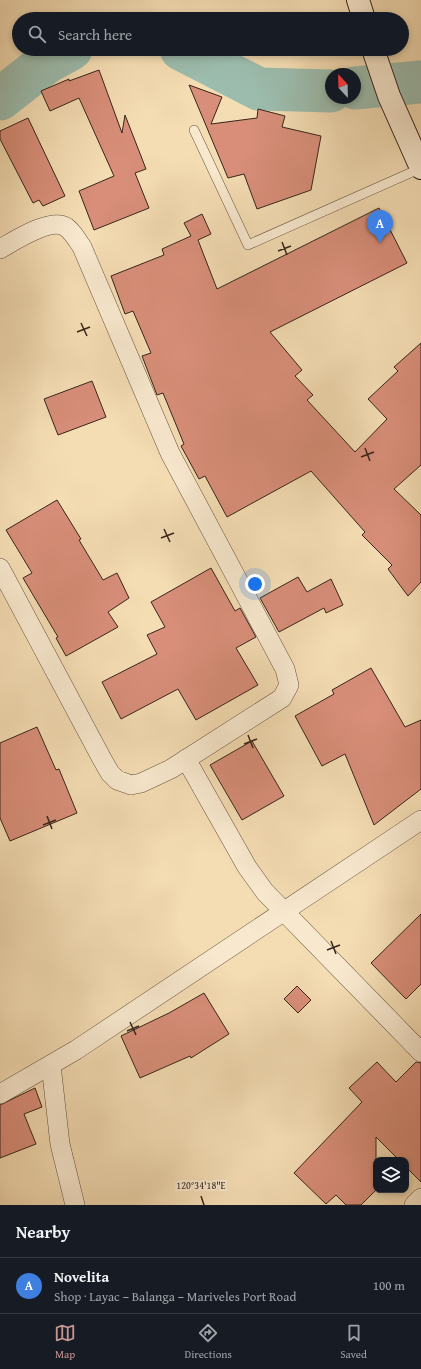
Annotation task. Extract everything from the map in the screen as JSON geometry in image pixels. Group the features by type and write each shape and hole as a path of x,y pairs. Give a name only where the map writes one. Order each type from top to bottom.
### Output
{"main road":[{"path":"358,0 362,12"},
{"path":"375,56 389,96 421,168"}],"street":[{"path":"0,248 36,230 53,225 61,225 67,228 82,247 170,453 285,669 289,685 282,698 186,759 153,778 131,785 117,780 110,773 0,568"},
{"path":"186,759 247,867 265,892 421,1052"},
{"path":"0,1094 76,1050 421,820"},
{"path":"50,1065 60,1144 76,1205"},
{"path":"414,1205 421,1198"}],"lane":[{"path":"194,130 248,245 421,168"}],"building":[{"path":"99,70 122,133 125,115 146,169 135,173 149,208 94,230 79,191 114,176 79,98 50,111 41,91 69,79 69,81"},
{"path":"189,85 222,97 211,124 257,118 258,109 285,116 282,127 321,136 311,190 257,209 244,174 228,178"},
{"path":"28,118 65,196 43,206 39,200 33,203 0,139 0,131"},
{"path":"379,208 407,263 270,332 302,370 295,376 313,395 307,400 355,452 387,419 368,399 398,371 394,367 421,343 421,465 394,489 421,515 421,582 408,596 388,569 392,565 362,535 365,532 311,471 227,517 205,476 199,479 181,446 184,444 163,393 157,395 142,356 151,353 133,311 125,314 111,276 164,255 162,249 191,236 184,223 202,214 211,234 198,240 217,289"},
{"path":"92,381 106,417 58,435 44,399"},
{"path":"57,500 81,539 79,540 103,580 117,573 129,598 108,612 118,627 66,656 56,638 58,637 23,578 32,573 6,530"},
{"path":"211,568 235,611 240,608 256,637 236,648 258,685 196,720 178,689 121,719 102,682 157,654 147,635 165,627 151,602"},
{"path":"298,577 307,592 331,579 343,605 326,613 324,608 279,632 260,598"},
{"path":"371,668 405,727 421,720 421,789 374,825 345,754 322,766 295,716 334,694 332,690"},
{"path":"37,727 56,770 59,769 77,813 10,841 0,818 0,743"},
{"path":"252,741 284,796 242,820 210,765"},
{"path":"421,914 421,984 406,999 371,963"},
{"path":"297,986 311,1000 298,1013 284,999"},
{"path":"204,993 229,1034 191,1058 190,1056 140,1078 121,1036 169,1013"},
{"path":"377,1062 396,1082 416,1062 421,1063 421,1182 409,1170 409,1157 396,1157 376,1137 376,1157 373,1157 373,1193 361,1205 346,1205 336,1195 326,1204 294,1173 362,1102 349,1088"},
{"path":"35,1088 42,1107 24,1114 36,1144 0,1158 0,1105"}],"waterway":[{"path":"0,99 47,62 58,56"},
{"path":"195,56 259,89 325,91"},
{"path":"361,87 421,82"}],"place":[{"name":"Novelita","path":"380,243"}]}
